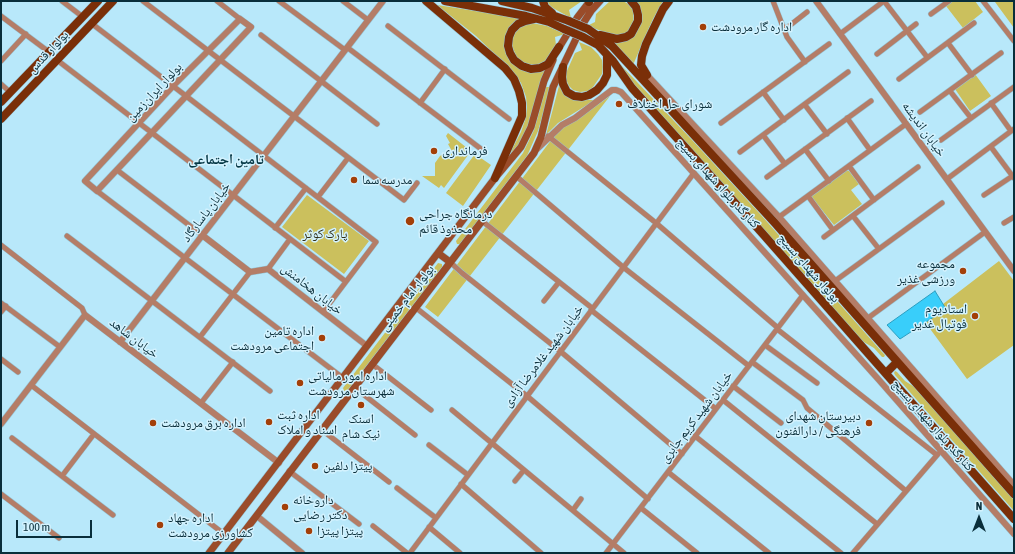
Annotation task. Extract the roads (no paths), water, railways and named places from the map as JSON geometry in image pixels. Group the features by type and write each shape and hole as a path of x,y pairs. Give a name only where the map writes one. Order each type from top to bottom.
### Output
{"main road":[{"name":"بولوار قدس","path":"1,102 98,1"},
{"name":"بولوار قدس","path":"1,119 112,1"},
{"path":"426,1 505,68 514,79 519,90 522,103 522,116 495,178"},
{"path":"445,1 538,19"},
{"path":"502,1 532,8 556,16"},
{"path":"543,1 545,7 556,16"},
{"name":"بولوار امام خمینی","path":"209,553 495,178 521,147 530,127 544,81 559,47 589,1"},
{"name":"بولوار امام خمینی","path":"228,553 289,471 534,153 541,137 553,87 584,22 600,1"},
{"path":"596,34 617,39 626,38 631,34 638,21 638,15 636,7 631,1"},
{"path":"647,75 641,65 642,56 660,16 669,1"},
{"name":"بولوار شهدای بسیج","path":"556,16 588,29 612,46 788,238 1014,494"},
{"path":"538,19 525,21 518,24 512,30 509,37 508,46 514,60 522,66 531,69 540,68 548,64 559,47"},
{"name":"بولوار شهدای بسیج","path":"538,19 583,37 598,45 632,88 1014,518"},
{"path":"563,68 563,84 567,92 574,96 582,97 589,95 597,90 607,75 607,55"},
{"path":"438,253 450,262"},
{"path":"377,334 380,341 388,344"},
{"path":"886,373 898,362"},
{"path":"332,393 337,394 343,401"}],"street":[{"path":"62,1 82,17"},
{"path":"143,1 404,200 417,183"},
{"path":"217,1 240,19"},
{"path":"279,1 420,102 485,152"},
{"path":"343,1 368,20"},
{"name":"خیابان پاسارگاد","path":"120,342 383,1"},
{"path":"773,1 788,38 805,62"},
{"name":"خیابان اندیشه","path":"816,1 1014,271"},
{"path":"840,34 884,1 927,57"},
{"path":"931,14 949,1"},
{"path":"992,1 985,3 1014,41"},
{"path":"784,30 807,12"},
{"path":"1,16 49,52"},
{"name":"بولوار ایران‌زمین","path":"240,19 251,27 97,191 84,181 173,86 240,19"},
{"path":"91,23 376,242 323,312"},
{"path":"900,79 927,57 974,23"},
{"path":"877,54 916,24"},
{"path":"388,26 509,119"},
{"path":"1,61 26,34"},
{"path":"261,35 377,124"},
{"path":"948,42 972,74"},
{"path":"721,123 829,44"},
{"path":"920,112 1001,53"},
{"path":"57,60 345,281"},
{"path":"420,102 445,69"},
{"path":"740,152 848,72"},
{"name":"کنارگذر بلوار شهدای بسیج","path":"647,75 779,217 1014,485"},
{"path":"1,84 10,92"},
{"path":"941,140 1014,87"},
{"name":"کنارگذر بلوار شهدای بسیج","path":"534,153 548,136 562,124 575,118 612,90 621,92 912,417 939,453 968,481 1014,534"},
{"path":"950,91 971,118"},
{"path":"763,92 784,120"},
{"path":"767,177 871,101"},
{"path":"947,180 1013,130 991,104"},
{"path":"805,105 826,134"},
{"path":"847,118 870,150"},
{"path":"689,120 693,135"},
{"path":"779,217 906,124"},
{"path":"764,135 785,164"},
{"path":"548,136 656,224 777,329 939,453 853,553"},
{"path":"984,195 1014,176 991,147"},
{"path":"805,149 829,181"},
{"path":"318,197 348,158"},
{"path":"849,166 874,200"},
{"path":"824,237 918,167"},
{"path":"117,170 250,272 200,337"},
{"name":"خیابان شهید غلامرضا آزادی","path":"408,553 436,518 694,173"},
{"path":"516,176 623,267 750,364 803,400 807,408 906,491"},
{"path":"275,228 306,188"},
{"path":"97,191 343,378"},
{"path":"808,196 834,230"},
{"path":"835,280 942,203"},
{"path":"853,216 879,249"},
{"path":"1004,224 1014,216"},
{"path":"482,221 716,409"},
{"path":"868,318 986,232"},
{"path":"68,236 270,391"},
{"path":"788,238 807,249"},
{"path":"268,269 290,239"},
{"path":"1,245 82,308 85,315 31,385 3,417 1,424"},
{"path":"781,254 781,270"},
{"path":"450,262 560,351 682,454"},
{"name":"خیابان هخامنش","path":"250,272 268,269 367,346"},
{"path":"544,301 559,282"},
{"name":"خیابان شهید کریم جابری","path":"606,553 803,294"},
{"path":"1,312 2,304 60,347"},
{"path":"415,307 527,396 648,499"},
{"name":"خیابان شاهد","path":"85,315 279,463"},
{"path":"829,323 849,332"},
{"path":"765,345 817,383"},
{"path":"1,359 18,372"},
{"path":"201,403 233,362"},
{"path":"372,364 431,410"},
{"path":"31,385 224,534"},
{"path":"733,386 781,423"},
{"path":"354,387 415,435"},
{"path":"909,399 912,417"},
{"path":"723,400 878,524"},
{"path":"452,410 624,553"},
{"path":"322,430 389,482"},
{"path":"62,476 94,434"},
{"path":"695,436 841,553"},
{"path":"12,438 113,515"},
{"path":"429,445 468,475"},
{"path":"993,461 998,476"},
{"path":"515,481 524,470"},
{"path":"289,471 358,524"},
{"path":"668,472 769,553"},
{"path":"968,481 987,489"},
{"path":"461,484 540,553"},
{"path":"397,488 436,518"},
{"path":"1,494 59,538"},
{"path":"573,510 581,499"},
{"path":"641,508 697,553"},
{"path":"257,516 302,553"},
{"path":"373,526 408,553"},
{"path":"429,527 460,553"}],"water":[{"path":"935,291 946,309 900,339 887,325"}],"place":[{"name":"اداره گار مرودشت","path":"703,27"},
{"name":"شورای حل اختلاف","path":"619,104"},
{"name":"فرمانداری","path":"434,151"},
{"name":"مدرسه سما","path":"354,180"},
{"name":"درمانگاه جراحی محذوذ قائم","path":"410,221"},
{"name":"مجموعه ورزشی غذیر","path":"963,271"},
{"name":"استادیوم فوتبال غدیر","path":"975,316"},
{"name":"اداره تامین اجتماعی مرودشت","path":"322,338"},
{"name":"اداره امور مالیاتی شهرستان مرودشت","path":"300,383"},
{"name":"اسنک نیک شام","path":"361,405"},
{"name":"اداره ثبت اسناد و املاک","path":"269,422"},
{"name":"اداره برق مرودشت","path":"153,423"},
{"name":"دبیرستان شهدای فرهنگی / دارالفنون","path":"869,423"},
{"name":"پیتزا دلفین","path":"315,466"},
{"name":"داروخانه دکتر رضایی","path":"285,507"},
{"name":"اداره جهاد کشاورزی مرودشت","path":"160,525"},
{"name":"پیتزا پیتزا","path":"309,531"}],"district":[{"name":"تامین اجتماعی","path":"226,160"}],"park label":[{"name":"پارک کوثر","path":"325,234"}]}
